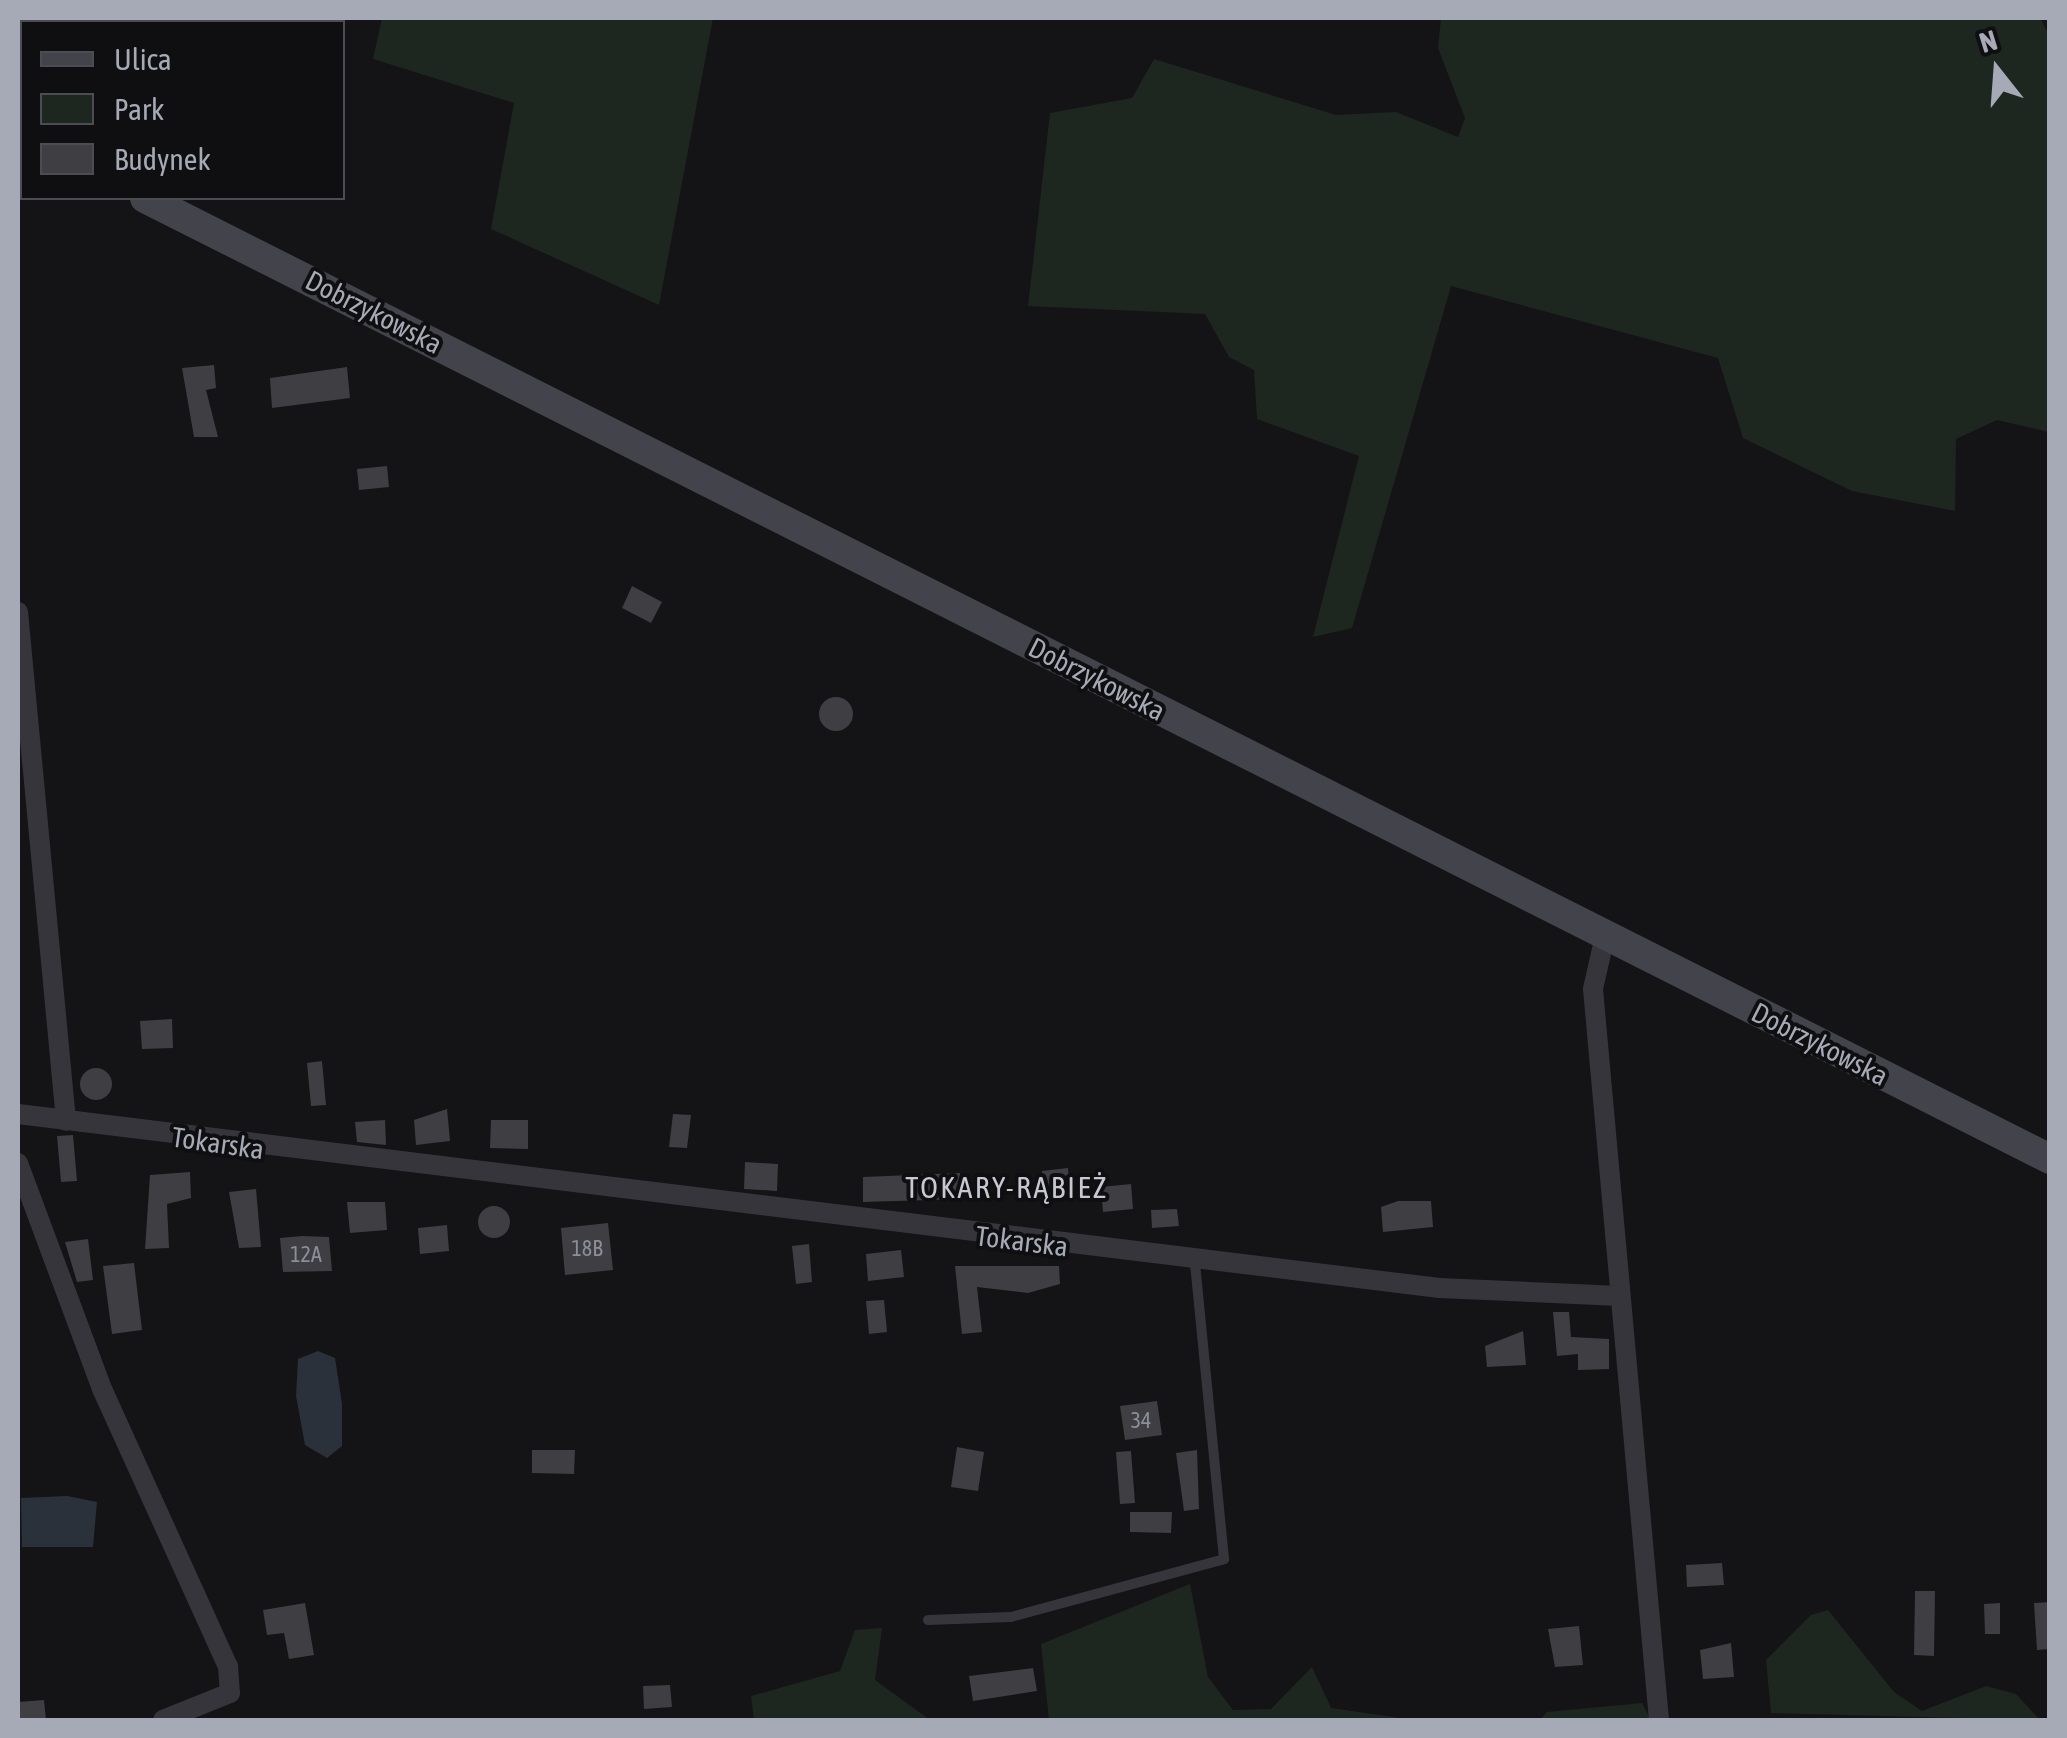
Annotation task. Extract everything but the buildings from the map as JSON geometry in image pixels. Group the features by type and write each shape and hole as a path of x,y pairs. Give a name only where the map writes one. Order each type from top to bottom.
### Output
{"main road":[{"name":"Dobrzykowska","path":"148,200 2050,1159"}],"street":[{"path":"18,612 66,1121"},
{"path":"1605,936 1592,989 1659,1720"},
{"name":"Tokarska","path":"18,1114 1195,1261 1439,1288 1620,1296"},
{"path":"18,1163 103,1391 228,1666 230,1692 163,1720"}],"lane":[{"path":"928,1620 1011,1617 1224,1559 1195,1261"}],"green space":[{"path":"382,18 713,18 659,305 491,229 514,103 373,59"},
{"path":"1441,18 2040,18 2050,37 2049,432 1997,420 1956,439 1955,511 1852,491 1743,438 1718,358 1451,286 1352,628 1313,637 1359,456 1257,419 1254,370 1229,357 1205,314 1028,306 1050,113 1132,98 1154,59 1336,115 1396,112 1458,137 1465,118 1438,48"},
{"path":"1190,1584 1208,1677 1233,1710 1271,1709 1312,1667 1331,1708 1414,1720 1049,1720 1041,1644"},
{"path":"1828,1610 1894,1692 1922,1711 1986,1686 2016,1694 2040,1720 1771,1713 1766,1660 1811,1615"},
{"path":"882,1628 875,1680 930,1720 754,1720 751,1696 840,1671 855,1630"},
{"path":"1642,1703 1651,1720 1540,1720 1547,1712"}],"shaded area":[{"path":"318,1351 335,1358 342,1404 342,1446 327,1458 305,1445 296,1396 298,1359"},
{"path":"67,1496 97,1502 93,1547 22,1547 21,1498"}],"district":[{"name":"TOKARY-RĄBIEŻ","path":"1007,1187"}]}
